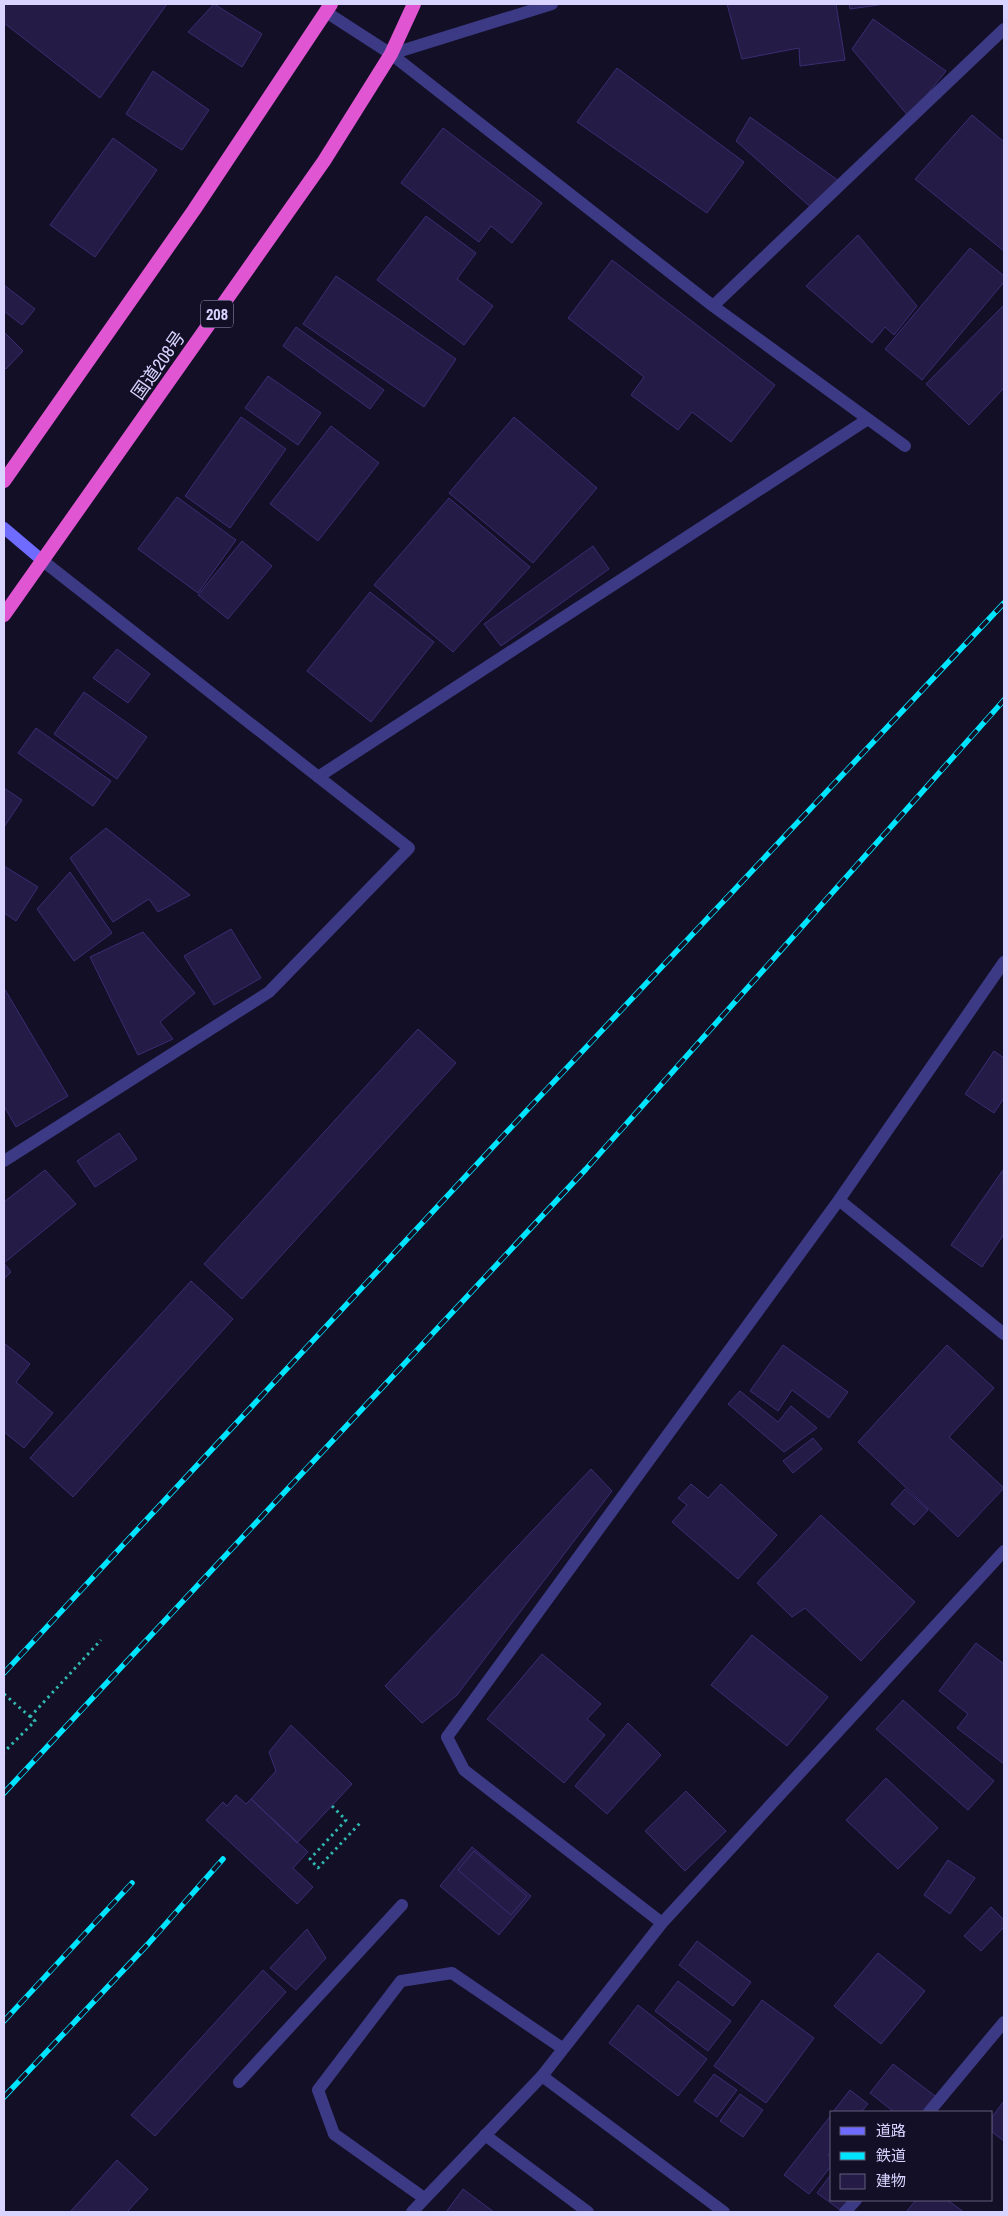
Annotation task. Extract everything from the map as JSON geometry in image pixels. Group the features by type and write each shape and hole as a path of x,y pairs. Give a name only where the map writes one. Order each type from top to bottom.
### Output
{"highway":[{"name":"国道208号","path":"4,615 324,161 391,54 414,4"},
{"path":"4,481 194,210 328,8"}],"main road":[{"path":"4,528 43,561"}],"street":[{"path":"391,54 552,4"},
{"path":"328,8 391,54 713,306 905,446"},
{"path":"713,306 1004,30"},
{"path":"318,777 868,419"},
{"path":"4,1161 269,992 409,848 43,561"},
{"path":"662,1923 464,1770 447,1737 839,1200 1004,962"},
{"path":"839,1200 1004,1334"},
{"path":"412,2212 542,2076 562,2048 662,1923 1004,1551"},
{"path":"238,2082 402,1905"},
{"path":"424,2198 334,2134 318,2090 401,1981 452,1974 562,2048"},
{"path":"930,2111 1004,2022"},
{"path":"542,2076 724,2212"},
{"path":"485,2135 588,2212"},
{"path":"845,2212 855,2201"}],"path":[{"path":"30,1717 102,1640"},
{"path":"4,1694 35,1721 4,1752"},
{"path":"332,1806 346,1820 310,1859 318,1868 362,1821"}],"building":[{"path":"4,4 167,4 100,98 4,23"},
{"path":"214,4 262,34 242,67 188,32"},
{"path":"727,4 836,4 845,60 800,66 799,48 742,59"},
{"path":"849,4 885,4 850,9"},
{"path":"873,19 946,71 909,117 852,49"},
{"path":"617,68 744,162 707,213 577,122"},
{"path":"153,71 209,110 182,150 126,114"},
{"path":"972,115 1004,142 1004,251 915,179"},
{"path":"750,117 839,181 815,211 736,141"},
{"path":"443,128 542,203 512,243 491,226 479,242 401,183"},
{"path":"113,138 157,170 95,257 50,225"},
{"path":"426,216 476,253 457,279 493,306 464,345 377,280"},
{"path":"858,235 917,306 894,335 885,327 872,343 806,286"},
{"path":"970,248 1004,276 1004,282 922,380 885,349"},
{"path":"612,260 775,385 731,442 692,412 678,430 631,395 644,377 568,318"},
{"path":"336,276 456,359 424,407 303,324"},
{"path":"4,285 35,309 22,325 4,311"},
{"path":"1004,305 1004,388 969,425 926,384"},
{"path":"296,327 384,390 370,409 283,346"},
{"path":"4,332 23,351 6,369 4,367"},
{"path":"268,376 321,413 298,445 245,408"},
{"path":"241,417 286,449 230,528 185,496"},
{"path":"514,417 597,488 533,563 449,493"},
{"path":"331,426 379,463 318,541 270,504"},
{"path":"177,497 236,540 198,593 138,549"},
{"path":"449,498 530,567 453,652 374,585"},
{"path":"242,541 272,566 228,619 198,595"},
{"path":"593,546 609,569 501,646 484,624"},
{"path":"370,592 434,642 371,722 307,671"},
{"path":"117,649 150,674 128,703 93,678"},
{"path":"84,692 147,737 117,779 54,734"},
{"path":"36,728 111,781 93,806 18,753"},
{"path":"4,788 22,800 4,827"},
{"path":"106,828 190,895 158,912 149,899 113,922 70,858"},
{"path":"4,866 38,887 16,921 4,913"},
{"path":"70,872 112,933 74,961 37,909"},
{"path":"231,929 261,978 214,1005 184,956"},
{"path":"143,932 195,993 160,1022 173,1039 138,1055 90,957"},
{"path":"4,988 68,1096 16,1127 4,1106"},
{"path":"418,1029 456,1063 242,1299 204,1264"},
{"path":"994,1051 1004,1058 1004,1098 994,1113 965,1094"},
{"path":"119,1133 137,1159 95,1187 77,1161"},
{"path":"45,1170 76,1204 4,1263 4,1202"},
{"path":"1003,1170 1004,1234 982,1267 951,1245"},
{"path":"4,1263 11,1272 4,1279"},
{"path":"191,1281 233,1319 73,1497 30,1458"},
{"path":"4,1343 30,1364 16,1382 53,1413 24,1448 4,1432"},
{"path":"783,1345 848,1392 829,1418 792,1390 778,1411 750,1391"},
{"path":"947,1345 994,1388 949,1437 1004,1488 958,1537 858,1442"},
{"path":"740,1391 778,1422 791,1406 817,1428 784,1452 728,1404"},
{"path":"813,1438 822,1449 793,1473 783,1461"},
{"path":"591,1469 612,1491 457,1695 422,1723 385,1686"},
{"path":"691,1484 708,1498 721,1484 777,1535 738,1579 672,1522 687,1505 678,1498"},
{"path":"905,1489 928,1510 914,1525 891,1504"},
{"path":"821,1515 915,1602 861,1661 805,1608 792,1617 757,1583"},
{"path":"752,1635 828,1697 787,1746 711,1685"},
{"path":"976,1643 1004,1664 1004,1764 957,1728 968,1714 939,1691"},
{"path":"542,1654 601,1704 587,1719 605,1735 564,1783 487,1719"},
{"path":"903,1700 994,1781 968,1810 876,1729"},
{"path":"628,1723 661,1755 607,1814 575,1786"},
{"path":"291,1725 352,1784 297,1843 251,1799 276,1771 269,1752"},
{"path":"886,1778 938,1828 898,1869 846,1820"},
{"path":"686,1791 726,1831 685,1871 645,1831"},
{"path":"236,1795 246,1804 251,1799 308,1852 293,1868 313,1887 297,1904 206,1820 223,1802 227,1806"},
{"path":"472,1847 531,1896 499,1935 440,1886"},
{"path":"474,1851 527,1896 511,1915 458,1870"},
{"path":"948,1860 975,1878 950,1914 924,1895"},
{"path":"991,1907 1004,1920 1004,1927 981,1951 964,1936"},
{"path":"307,1929 326,1958 296,1990 270,1968"},
{"path":"697,1941 751,1982 733,2006 679,1965"},
{"path":"878,1953 925,1991 881,2044 834,2006"},
{"path":"263,1970 286,1992 155,2136 131,2115"},
{"path":"678,1981 731,2021 708,2051 655,2011"},
{"path":"762,2000 814,2038 766,2103 714,2066"},
{"path":"638,2005 707,2059 678,2096 609,2043"},
{"path":"893,2064 939,2099 930,2111 893,2111 870,2093"},
{"path":"714,2074 737,2090 717,2117 694,2101"},
{"path":"850,2090 868,2104 862,2111 834,2111"},
{"path":"740,2094 763,2110 743,2137 720,2121"},
{"path":"1004,2101 1004,2141 993,2133 993,2116"},
{"path":"830,2117 830,2152 828,2155 830,2156 830,2168 809,2194 784,2175"},
{"path":"117,2160 148,2189 127,2212 70,2212"},
{"path":"830,2176 830,2201 851,2201 843,2212 817,2193"},
{"path":"463,2189 494,2212 446,2212"},
{"path":"915,2201 948,2201 964,2212 906,2212"}],"railway":[{"path":"4,1673 530,1107 1004,603"},
{"path":"4,1793 586,1169 1004,700"},
{"path":"4,2097 148,1944 223,1859"},
{"path":"4,2021 132,1883"}]}
